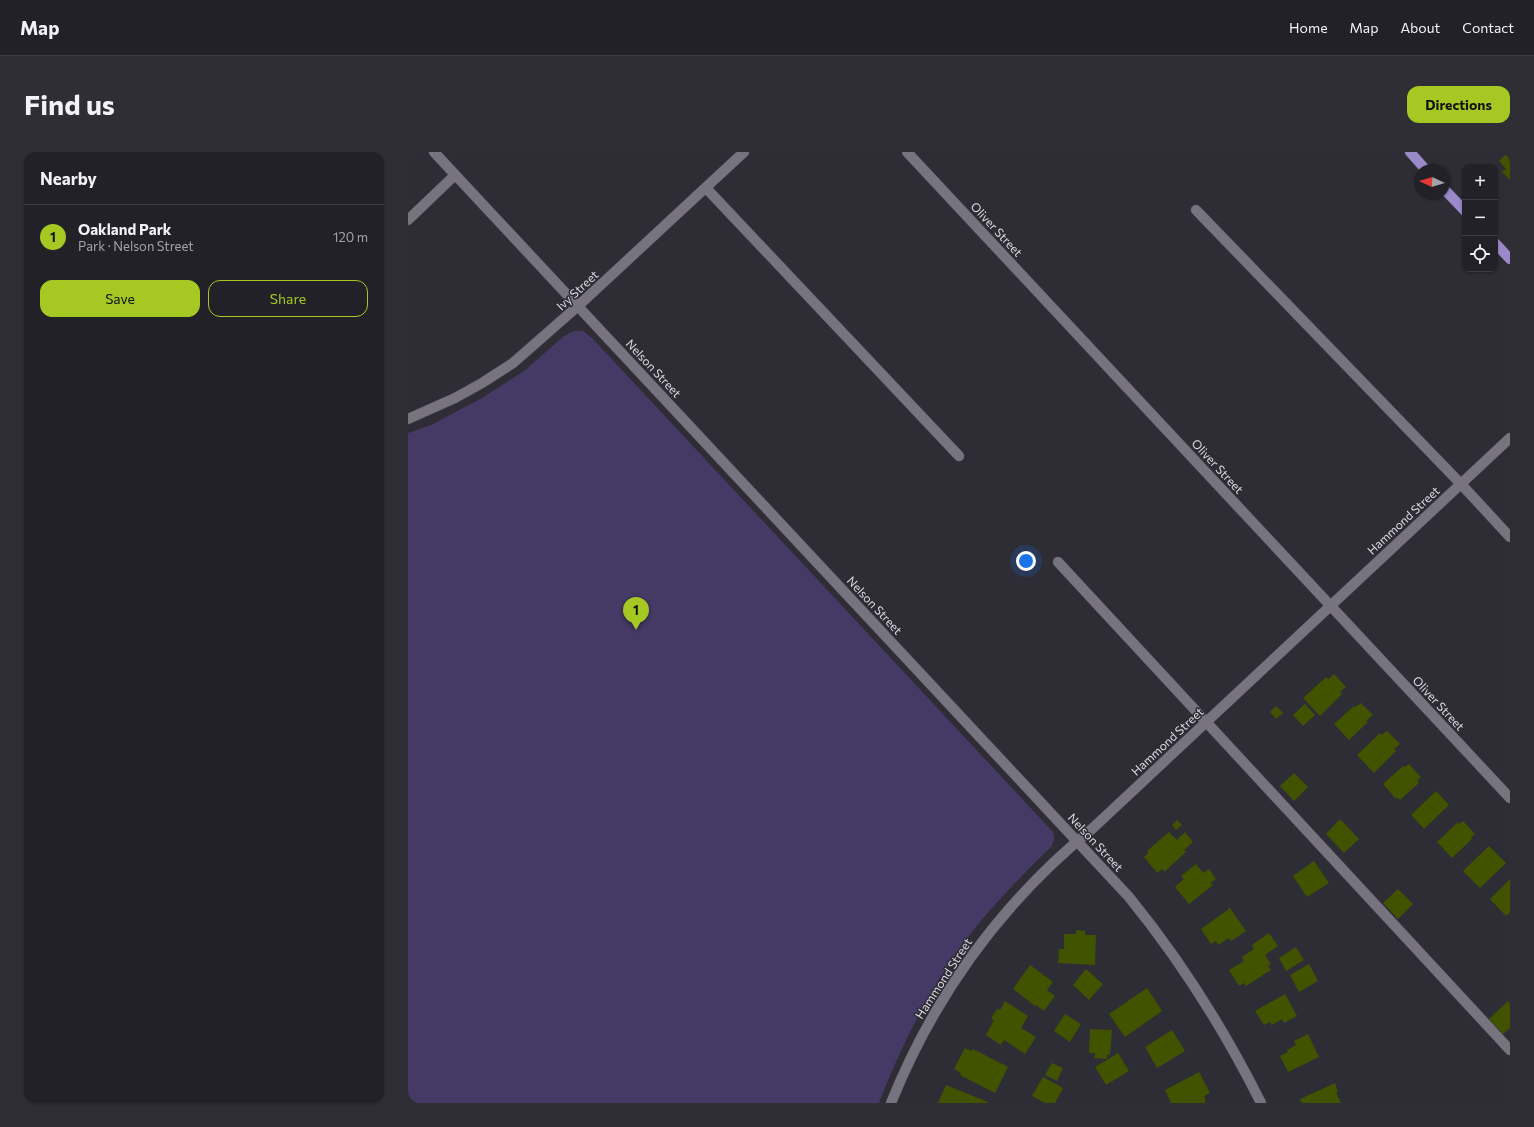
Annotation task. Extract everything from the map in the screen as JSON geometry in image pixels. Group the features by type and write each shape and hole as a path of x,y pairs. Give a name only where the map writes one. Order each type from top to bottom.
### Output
{"main road":[{"path":"1410,152 1421,164"},
{"path":"1450,195 1462,208"},
{"path":"1498,246 1510,259"}],"street":[{"name":"Nelson Street","path":"434,152 1133,902 1179,962 1203,998 1227,1038 1261,1103"},
{"name":"Ivy Street","path":"408,419 456,398 498,373 537,343 744,152"},
{"name":"Oliver Street","path":"907,152 1510,798"},
{"path":"408,220 456,175"},
{"path":"706,188 959,456"},
{"path":"1196,210 1461,484 1510,537"},
{"name":"Hammond Street","path":"892,1103 911,1056 943,998 982,940 1037,877 1093,828 1510,438"},
{"path":"1058,562 1510,1050"}],"shaded area":[{"path":"574,331 583,331 593,339 1053,832 1054,841 1050,848 987,913 963,943 922,1009 888,1079 879,1103 408,1103 408,433 431,425 482,398 524,371 564,336"}],"building":[{"path":"1508,152 1510,152 1510,180 1502,172 1506,169 1499,161"},
{"path":"1334,674 1346,687 1340,692 1342,694 1320,716 1303,698 1326,677 1328,679"},
{"path":"1361,703 1373,715 1366,721 1368,722 1349,740 1334,724 1354,706 1355,707"},
{"path":"1305,704 1315,715 1303,726 1293,715"},
{"path":"1276,706 1283,713 1276,719 1270,712"},
{"path":"1387,731 1400,744 1394,749 1396,751 1374,773 1357,755 1380,733 1382,735"},
{"path":"1409,764 1421,777 1417,781 1419,783 1400,800 1398,798 1396,799 1383,784 1403,766 1405,767"},
{"path":"1294,773 1308,787 1294,801 1280,786"},
{"path":"1436,791 1449,805 1424,829 1411,815"},
{"path":"1340,819 1359,839 1344,853 1326,834"},
{"path":"1177,820 1182,825 1176,830 1172,825"},
{"path":"1463,821 1475,834 1471,837 1472,839 1452,858 1437,842 1458,822 1459,824"},
{"path":"1169,832 1177,840 1185,832 1193,842 1184,850 1186,852 1164,872 1162,869 1157,873 1144,857 1148,853 1147,851"},
{"path":"1489,846 1506,863 1480,888 1463,871"},
{"path":"1314,861 1329,883 1307,897 1293,876"},
{"path":"1196,864 1203,873 1209,869 1216,879 1210,883 1213,885 1189,904 1175,887 1184,879 1181,876"},
{"path":"1510,879 1510,912 1506,916 1490,899"},
{"path":"1398,889 1413,904 1398,919 1383,903"},
{"path":"1230,908 1246,931 1231,941 1229,938 1218,945 1216,941 1211,944 1201,929"},
{"path":"1076,930 1085,931 1085,935 1096,935 1095,965 1058,963 1059,949 1064,949 1064,934 1076,934"},
{"path":"1269,933 1278,946 1265,955 1271,964 1268,966 1271,970 1246,986 1244,983 1239,986 1229,970 1244,961 1242,957 1254,949 1252,945"},
{"path":"1296,947 1304,960 1286,971 1279,958"},
{"path":"1309,964 1318,981 1299,992 1290,975"},
{"path":"1030,965 1053,982 1047,990 1055,996 1044,1011 1013,989"},
{"path":"1086,969 1103,984 1089,1000 1073,985"},
{"path":"1147,988 1162,1011 1125,1037 1109,1014"},
{"path":"1285,994 1297,1016 1284,1023 1282,1019 1272,1025 1270,1022 1264,1025 1255,1011"},
{"path":"1005,1001 1028,1016 1021,1028 1036,1037 1025,1054 1004,1040 1001,1045 986,1035 994,1020 991,1018 997,1009 1000,1010"},
{"path":"1508,1001 1510,1004 1510,1028 1503,1034 1489,1019"},
{"path":"1065,1014 1081,1024 1070,1042 1054,1031"},
{"path":"1090,1029 1112,1030 1110,1055 1107,1054 1107,1059 1094,1058 1095,1053 1089,1053"},
{"path":"1172,1030 1185,1051 1157,1068 1145,1047"},
{"path":"1308,1034 1319,1057 1288,1072 1280,1056 1288,1052 1287,1050 1296,1045 1294,1041"},
{"path":"965,1048 971,1051 973,1049 1008,1067 995,1093 960,1075 961,1073 954,1069"},
{"path":"1118,1053 1129,1071 1106,1085 1095,1067"},
{"path":"1052,1063 1063,1068 1057,1081 1045,1075"},
{"path":"1199,1072 1210,1093 1204,1096 1206,1101 1204,1103 1171,1103 1165,1090"},
{"path":"1043,1077 1063,1088 1055,1103 1045,1103 1032,1096"},
{"path":"1335,1083 1338,1092 1336,1093 1341,1103 1302,1103 1300,1099"},
{"path":"946,1085 988,1102 988,1103 938,1103"}],"place":[{"name":"Oakland Park","path":"636,630"}]}
